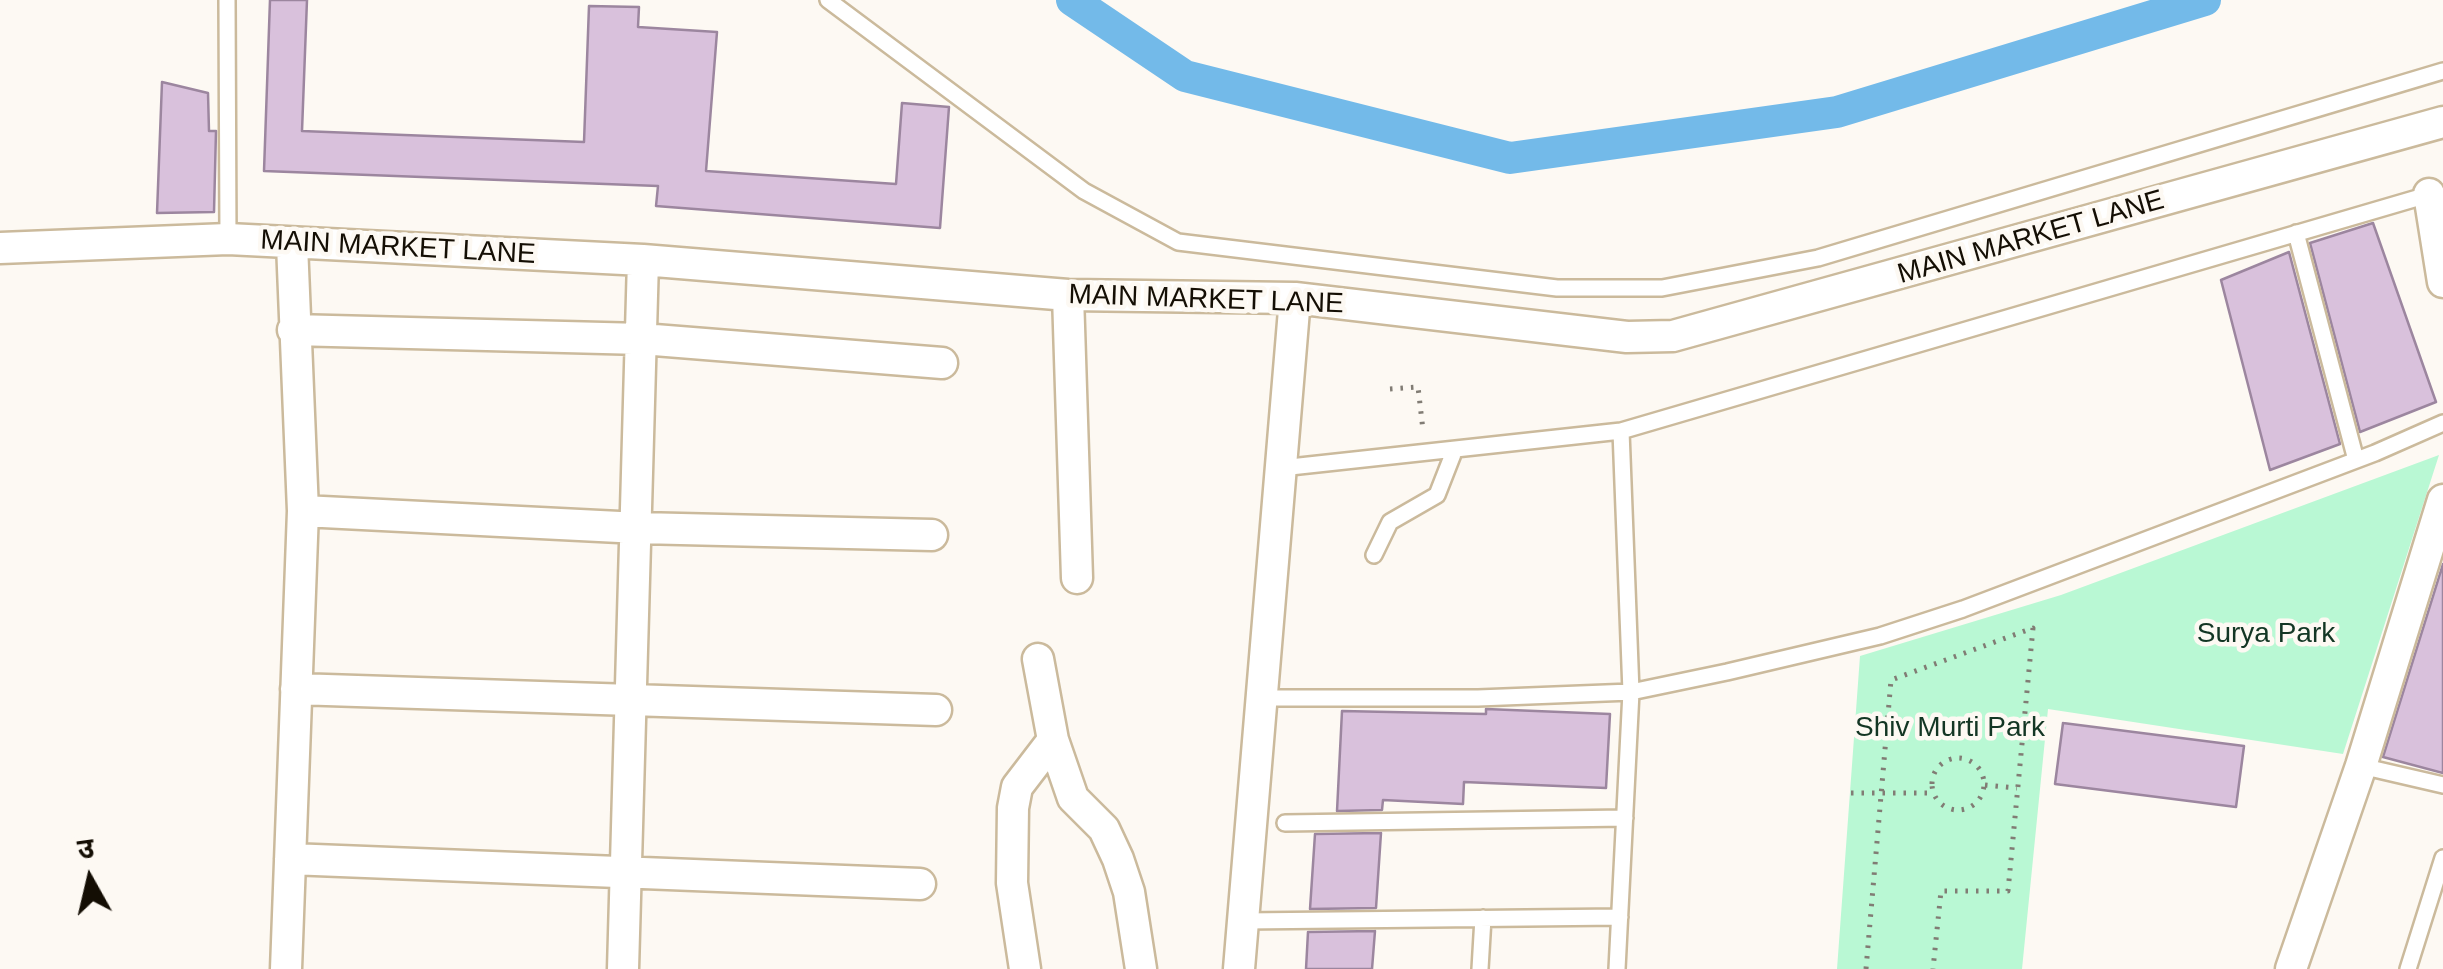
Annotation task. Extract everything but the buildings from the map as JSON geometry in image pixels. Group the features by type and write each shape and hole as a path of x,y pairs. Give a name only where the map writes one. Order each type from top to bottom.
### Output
{"street":[{"name":"MAIN MARKET LANE","path":"0,248 228,239 643,260 1068,295 1294,298 1626,337 1673,336 2443,122"},
{"path":"2436,192 2443,282"},
{"path":"286,969 303,511 292,330 292,244"},
{"path":"624,969 639,528 643,260"},
{"path":"1068,295 1077,578"},
{"path":"1239,969 1294,298"},
{"path":"292,330 642,338 942,363"},
{"path":"2291,969 2361,766 2443,500"},
{"path":"303,511 639,528 932,535"},
{"path":"1038,659 1053,740 1073,798 1104,828 1129,892 1141,969"},
{"path":"296,688 936,710"},
{"path":"1024,969 1012,883 1013,808 1017,787 1053,740"},
{"path":"290,859 920,884"}],"lane":[{"path":"228,0 228,239"},
{"path":"828,0 1084,191 1178,242 1558,288 1662,288 1818,258 2443,71"},
{"path":"1281,468 1620,431 2436,192"},
{"path":"2296,234 2356,460"},
{"path":"1264,698 1478,698 1630,692 1897,630 2356,460 2443,423"},
{"path":"1617,969 1630,692 1620,431"},
{"path":"1374,555 1390,522 1437,495 1456,449"},
{"path":"2361,766 2443,785"},
{"path":"1285,824 1626,818"},
{"path":"2408,969 2443,858"},
{"path":"1244,921 1620,917"},
{"path":"1480,969 1483,918"}],"path":[{"path":"1390,389 1418,387 1426,452"},
{"path":"1866,969 1891,680 2034,628 2008,891 1941,891 1934,969"},
{"path":"1956,757 1977,764 1985,785 1977,802 1961,810 1943,806 1934,793 1934,773 1956,757"},
{"path":"1985,785 2018,788"},
{"path":"1850,793 1934,793"}],"green space":[{"path":"2439,455 2343,754 2048,709 2022,969 1837,969 1860,656 2061,595"}],"waterway":[{"path":"1072,0 1185,76 1510,158 1837,112 2205,0"}],"park label":[{"name":"Surya Park","path":"2266,634"},
{"name":"Shiv Murti Park","path":"1950,728"}]}
